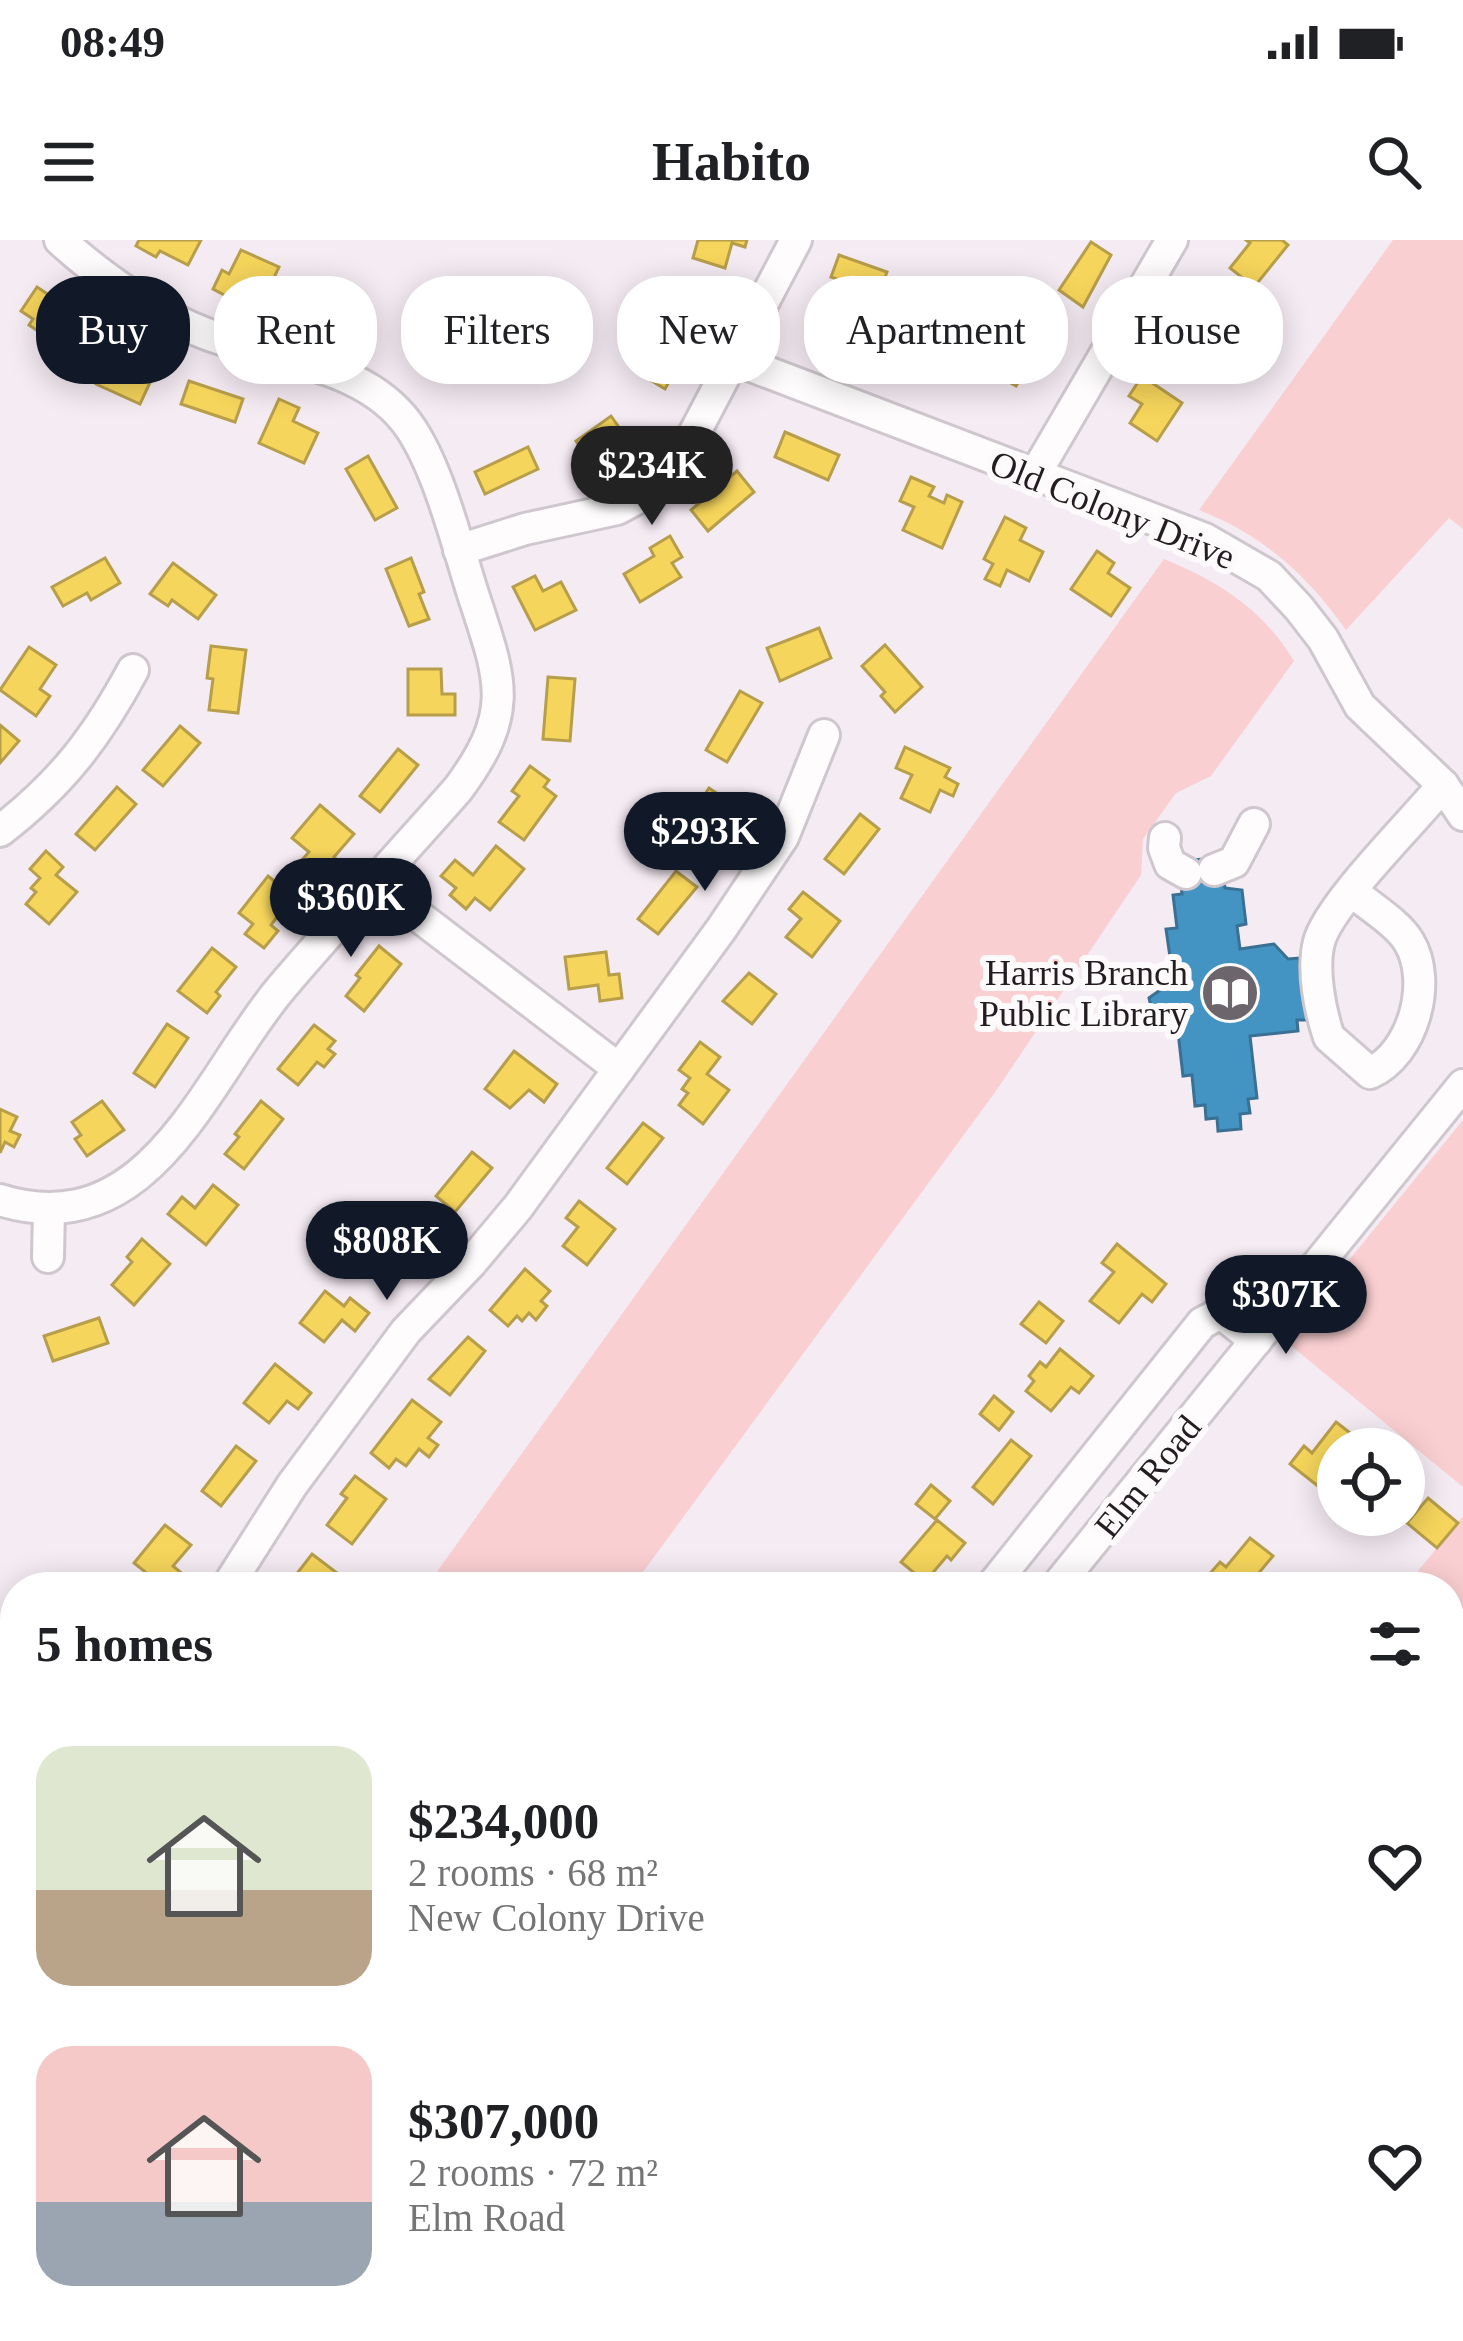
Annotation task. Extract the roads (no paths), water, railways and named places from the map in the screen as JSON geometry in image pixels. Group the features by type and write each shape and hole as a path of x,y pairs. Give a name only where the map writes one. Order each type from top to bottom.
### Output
{"street":[{"path":"0,1200 49,1209 76,1205 105,1194 159,1158 183,1132 242,1038 279,990 481,759 499,707 499,673 458,550 421,443 401,415 374,392 338,375 204,333 167,315 93,270 60,240"},
{"path":"777,276 796,240"},
{"path":"1034,476 1172,240"},
{"name":"Old Colony Drive","path":"780,377 1205,539 1269,576 1323,639 1360,706 1443,785 1463,815"},
{"path":"458,550 525,529 617,509 647,493 669,471 720,384"},
{"path":"0,830 78,760 133,670"},
{"path":"236,1572 292,1485 406,1330 518,1207 783,837 824,736"},
{"path":"1353,892 1411,944 1419,997 1411,1030 1378,1070 1370,1073 1329,1037 1316,959 1325,927 1353,892 1443,785"},
{"path":"1165,838 1170,864 1200,871 1234,862 1254,824"},
{"path":"375,883 619,1069"},
{"name":"Elm Road","path":"1068,1572 1463,1085"},
{"path":"48,1257 49,1209"},
{"path":"1004,1572 1202,1323 1221,1313 1256,1341"}],"place":[{"name":"Harris Branch Public Library","path":"1230,993"}]}
